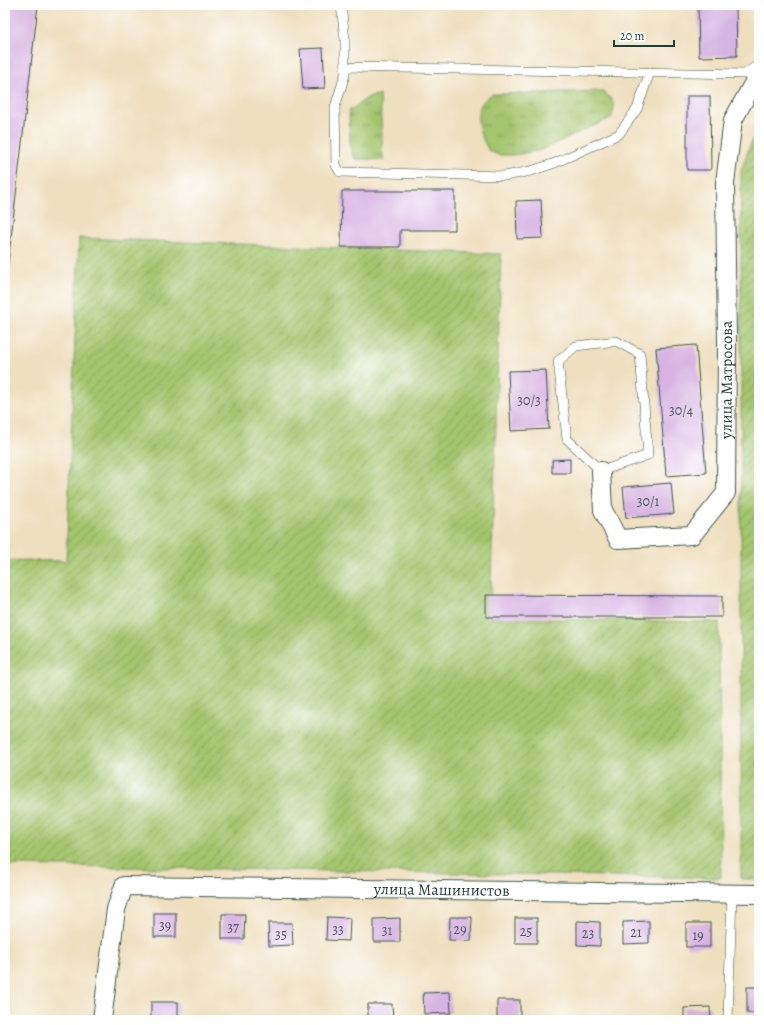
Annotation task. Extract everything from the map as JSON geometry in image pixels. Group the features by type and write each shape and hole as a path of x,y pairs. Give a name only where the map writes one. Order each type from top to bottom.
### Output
{"street":[{"name":"улица Матросова","path":"601,471 603,510 618,540 692,535 726,493 727,343 725,183 733,120 759,73"},
{"name":"улица Машинистов","path":"102,1020 116,909 124,886 759,894"}],"lane":[{"path":"341,5 345,40 345,75 335,107 336,165 340,172 505,176 531,171 549,165 619,134 637,109 650,72"},
{"path":"345,67 745,74 759,64"},
{"path":"616,341 640,354 648,455 601,471 567,439 558,361 576,346 616,341"},
{"path":"728,1020 732,894"}],"green space":[{"path":"603,91 612,100 614,106 611,118 541,150 513,155 499,155 489,151 479,128 478,112 485,99 493,94"},
{"path":"380,95 383,160 355,159 350,148 349,111 370,96"},
{"path":"759,128 759,879 741,879 741,171 751,143"},
{"path":"79,238 501,254 490,618 719,622 721,878 5,865 5,560 66,561"}],"building":[{"path":"5,5 38,5 6,281 5,281"},
{"path":"698,5 736,5 737,56 699,57"},
{"path":"323,48 325,88 303,89 300,49"},
{"path":"687,96 710,96 711,170 687,170"},
{"path":"342,191 455,191 455,230 400,230 400,247 341,247"},
{"path":"541,200 543,238 517,239 516,201"},
{"path":"696,345 706,473 666,476 656,348"},
{"path":"546,370 549,429 511,431 508,371"},
{"path":"570,459 570,473 552,473 552,460"},
{"path":"671,483 674,514 626,518 623,487"},
{"path":"486,595 722,596 722,617 486,617"},
{"path":"154,913 176,913 176,937 154,937"},
{"path":"222,914 245,914 244,939 222,939"},
{"path":"327,917 350,918 349,941 326,940"},
{"path":"450,917 472,917 471,941 449,940"},
{"path":"400,918 400,942 374,942 374,919"},
{"path":"515,918 537,918 537,943 515,943"},
{"path":"577,921 600,922 600,946 577,945"},
{"path":"649,921 649,943 623,944 623,922"},
{"path":"268,923 292,923 293,945 269,946"},
{"path":"686,923 710,923 710,947 686,947"},
{"path":"747,987 759,987 759,1013 747,1013"},
{"path":"450,992 451,1013 424,1014 423,993"},
{"path":"497,1000 520,1000 520,1020 497,1020"},
{"path":"151,1002 178,1002 178,1020 151,1020"},
{"path":"368,1004 392,1004 393,1020 368,1020"},
{"path":"710,1007 711,1020 684,1020 684,1008"}]}
